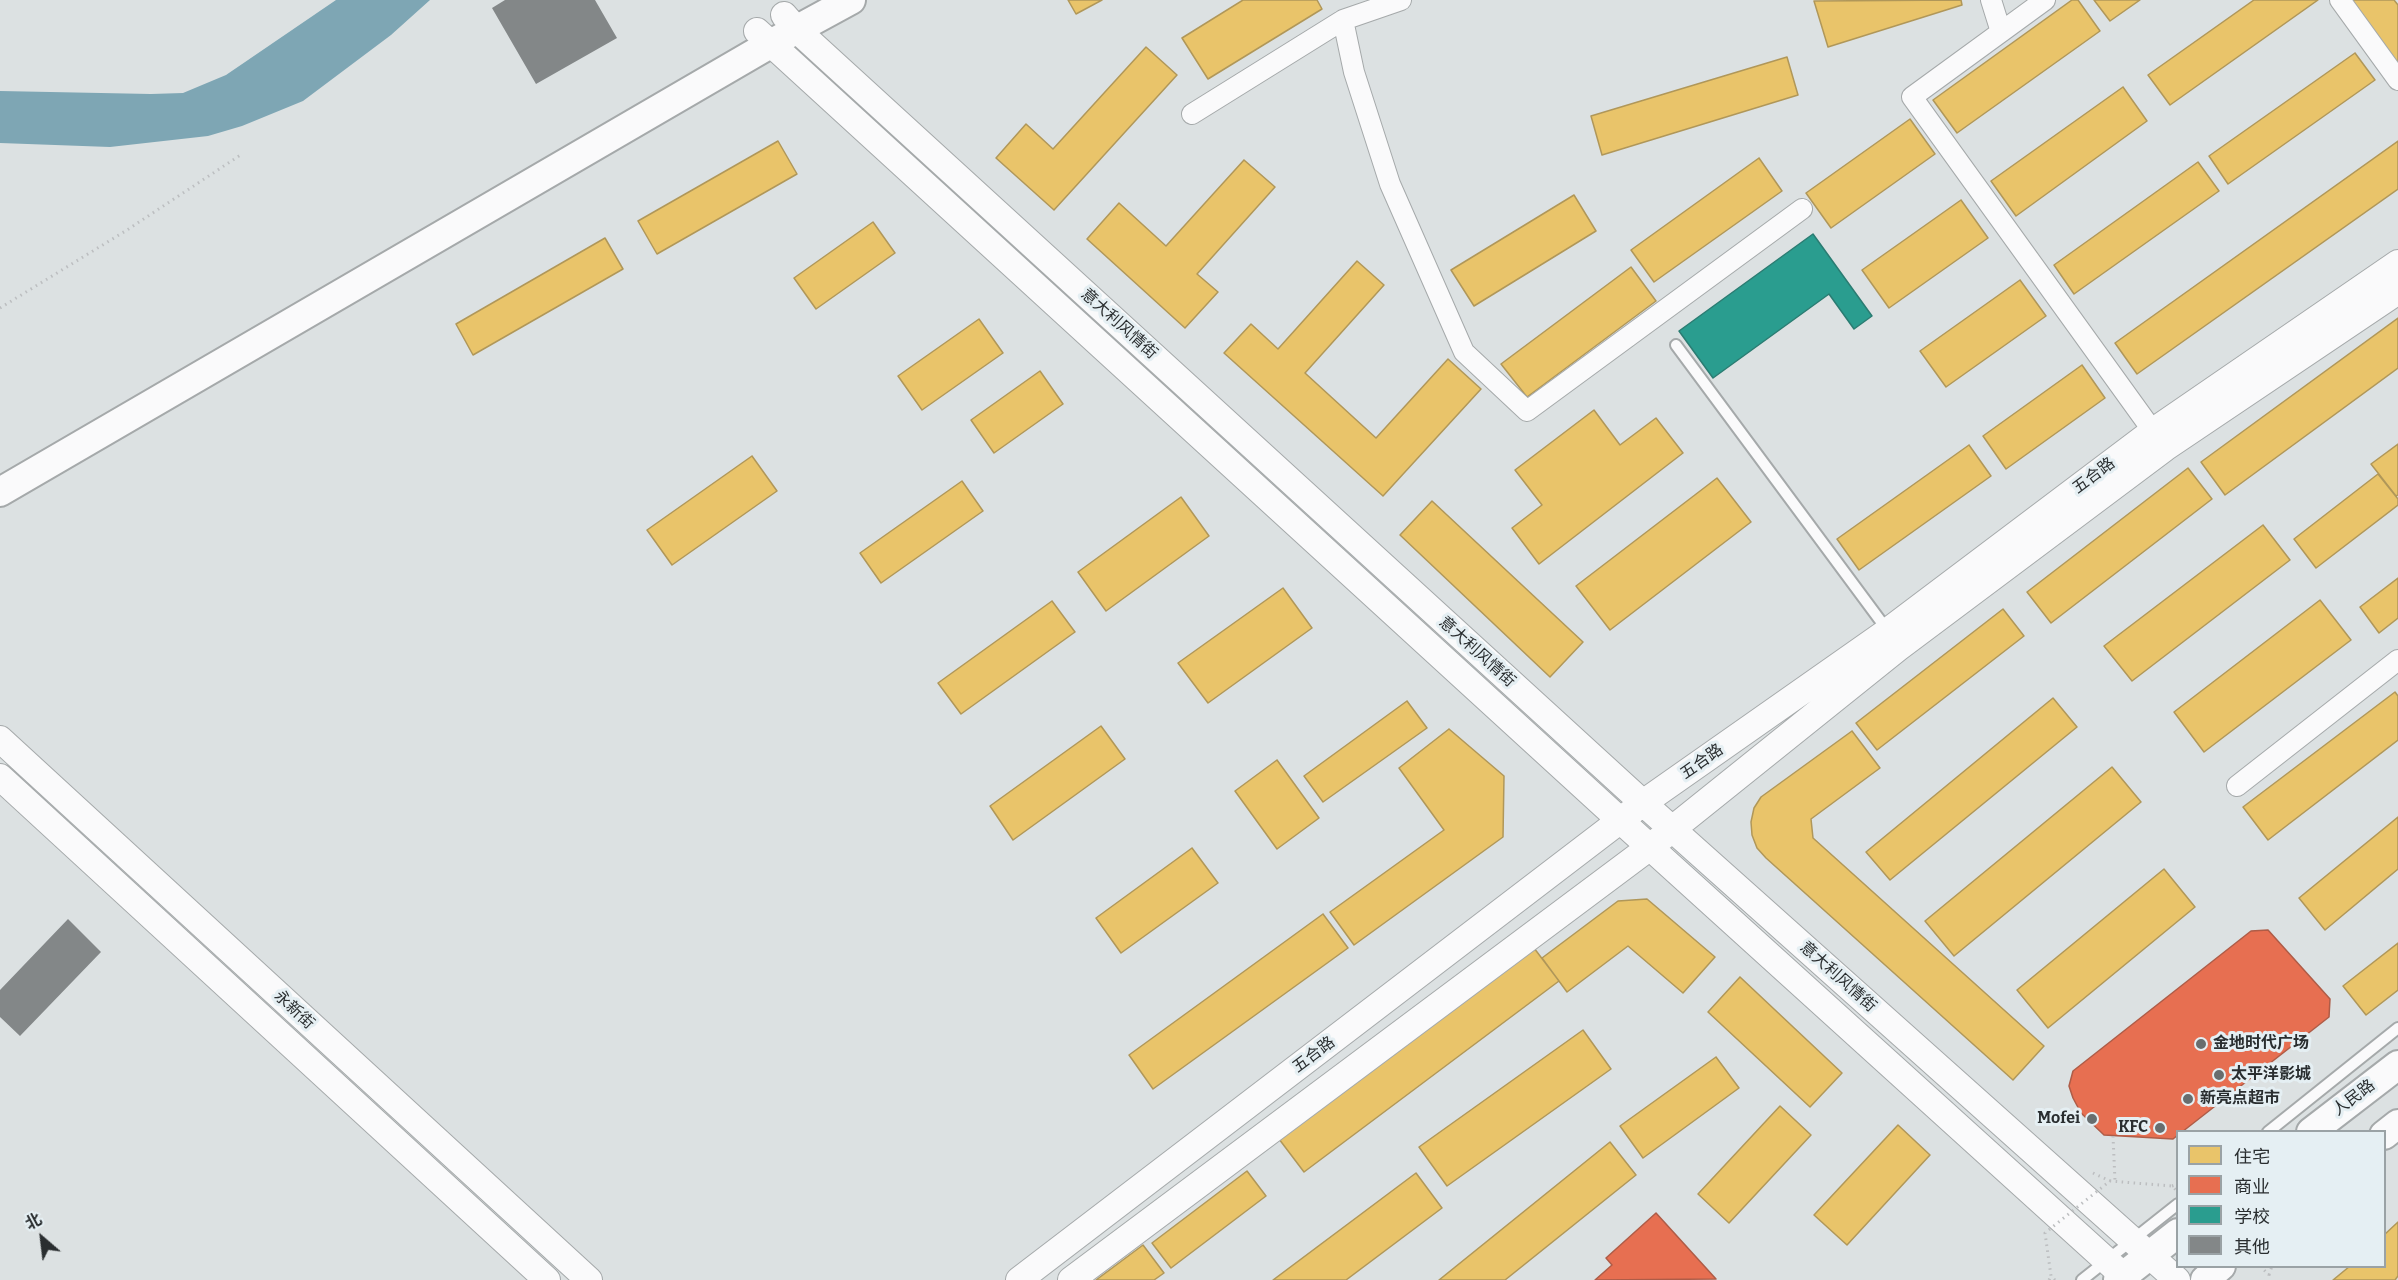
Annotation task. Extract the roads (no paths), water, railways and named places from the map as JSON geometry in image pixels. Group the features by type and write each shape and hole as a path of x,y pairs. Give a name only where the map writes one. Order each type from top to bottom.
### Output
{"main road":[{"path":"791,22 812,0"},
{"path":"0,469 791,22 851,0"},
{"path":"0,492 764,37"},
{"name":"人民路","path":"2312,1130 2398,1065"},
{"path":"2386,1134 2398,1124"},
{"path":"2119,1274 2141,1247 2176,1234"},
{"path":"2205,1280 2219,1268"}],"street":[{"path":"1192,114 1343,20 1401,0"},
{"path":"1991,0 2001,32"},
{"path":"2045,0 1912,97 2159,440"},
{"path":"2340,0 2398,80"},
{"path":"1343,20 1354,72 1390,184 1464,352 1527,411 1802,209"},
{"name":"意大利风情街","path":"791,22 1643,804 2177,1280"},
{"name":"意大利风情街","path":"764,37 2119,1274"},
{"name":"五合路","path":"1019,1280 1643,804 2159,440 2398,263"},
{"name":"五合路","path":"1071,1280 1650,847 2159,440 2398,291"},
{"path":"2237,786 2398,660"},
{"name":"永新街","path":"0,739 588,1280"},
{"name":"永新街","path":"0,777 547,1280"}],"lane":[{"path":"1676,345 1888,631"},
{"path":"2269,1130 2398,1028"},
{"path":"2141,1247 2176,1205"},
{"path":"2082,1280 2119,1274"}],"water":[{"path":"336,0 430,0 391,35 303,101 242,126 208,136 110,147 0,143 0,91 183,93 226,75"}],"place":[{"name":"金地时代广场","path":"2201,1044"},
{"name":"太平洋影城","path":"2219,1075"},
{"name":"新亮点超市","path":"2188,1099"},
{"name":"Mofei","path":"2092,1119"},
{"name":"KFC","path":"2160,1128"}]}
